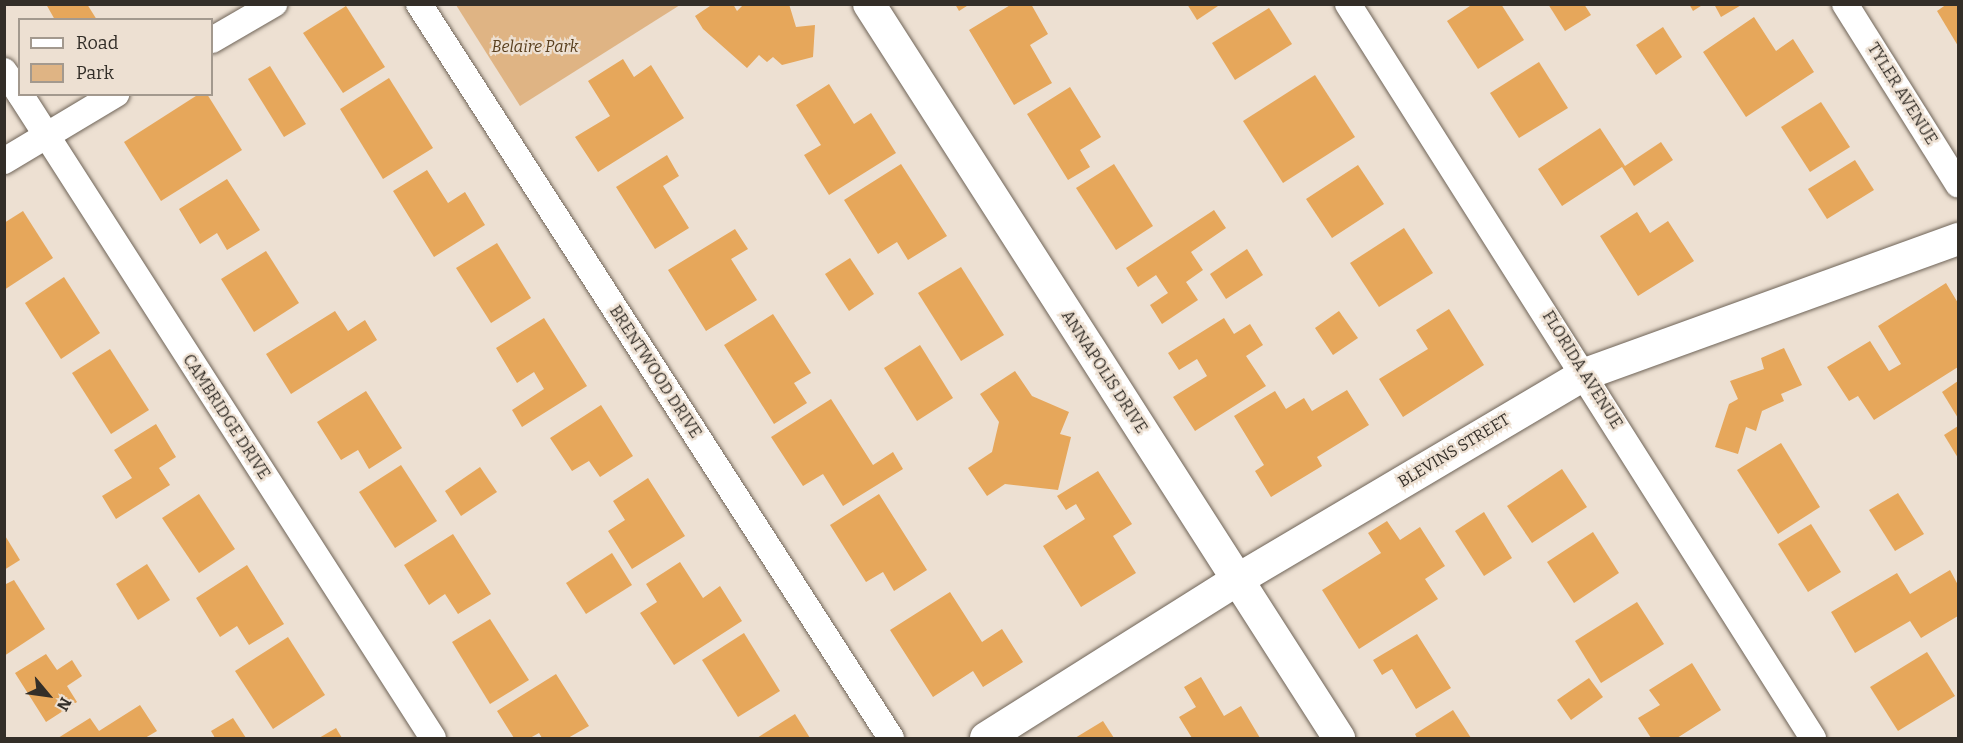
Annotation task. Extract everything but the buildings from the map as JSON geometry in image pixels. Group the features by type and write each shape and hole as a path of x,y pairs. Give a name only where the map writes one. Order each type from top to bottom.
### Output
{"street":[{"path":"213,39 274,4"},
{"name":"BRENTWOOD DRIVE","path":"419,4 891,738"},
{"name":"ANNAPOLIS DRIVE","path":"869,4 1339,738"},
{"name":"FLORIDA AVENUE","path":"1348,4 1585,374 1813,738"},
{"name":"TYLER AVENUE","path":"1845,4 1959,184"},
{"name":"CAMBRIDGE DRIVE","path":"4,71 18,91"},
{"name":"CAMBRIDGE DRIVE","path":"21,96 433,738"},
{"path":"4,161 113,96"},
{"name":"BLEVINS STREET","path":"986,738 1237,580 1585,374 1959,239"}],"green space":[{"name":"Belaire Park","path":"456,5 680,5 520,106"}]}
